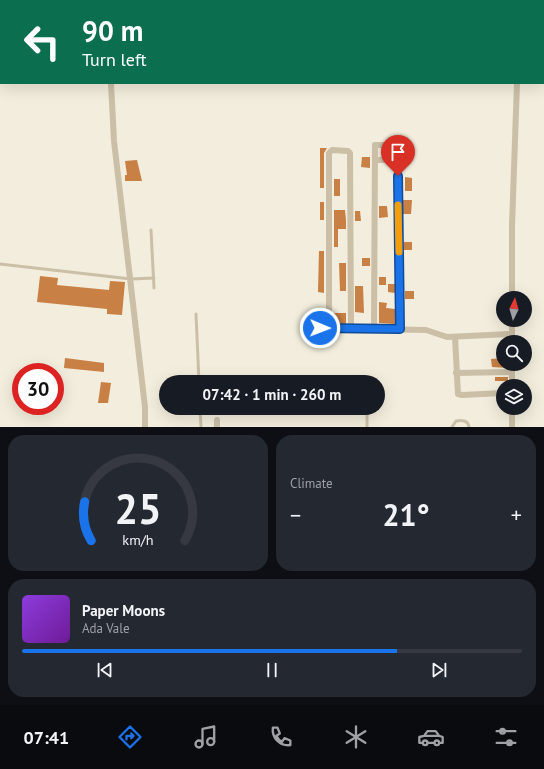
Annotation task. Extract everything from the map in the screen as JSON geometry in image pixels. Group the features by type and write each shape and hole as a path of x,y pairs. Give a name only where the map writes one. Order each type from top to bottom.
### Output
{"street":[{"path":"111,84 114,141 145,407 145,427"},
{"path":"512,291 512,226 517,84"},
{"path":"374,329 375,145 397,145 400,329"},
{"path":"329,328 329,153 332,150 348,151 350,153 351,328"},
{"path":"375,160 398,160"},
{"path":"320,328 430,330 443,337 454,337 512,334 512,327"},
{"path":"454,337 457,392 460,395 496,393"},
{"path":"456,373 512,372 512,379"},
{"path":"512,415 512,427"},
{"path":"217,420 217,427"}],"lane":[{"path":"151,230 154,288"},
{"path":"0,264 131,278 154,278"},
{"path":"196,314 199,375"},
{"path":"200,415 201,427"},
{"path":"367,415 367,427"},
{"path":"452,427 456,421 462,420 466,422 469,427"}],"path":[{"path":"51,0 56,0"}],"building":[{"path":"320,148 327,148 324,153 324,188 320,188"},
{"path":"362,157 370,157 370,168 361,167"},
{"path":"137,160 142,181 125,181 125,175 127,175 125,161"},
{"path":"405,177 412,178 412,191 405,191"},
{"path":"334,179 340,179 340,196 334,196"},
{"path":"402,200 412,200 411,214 403,214"},
{"path":"320,202 324,202 324,220 320,220"},
{"path":"379,206 387,206 388,217 379,218"},
{"path":"334,210 345,210 346,229 338,229 338,247 334,247"},
{"path":"355,211 360,211 361,221 355,221"},
{"path":"404,242 412,242 412,250 404,250"},
{"path":"319,251 324,251 324,293 318,292"},
{"path":"362,258 370,258 370,266 362,266"},
{"path":"339,263 346,263 346,291 340,291"},
{"path":"40,276 58,278 57,285 109,290 110,281 125,282 122,315 107,314 107,309 37,302"},
{"path":"379,277 386,277 386,285 379,285"},
{"path":"388,284 395,284 395,293 388,292"},
{"path":"355,286 363,286 364,313 355,312"},
{"path":"405,291 414,291 414,299 405,299"},
{"path":"379,302 387,303 386,308 395,309 395,324 379,323"},
{"path":"334,313 346,313 346,324 334,324"},
{"path":"65,358 104,363 104,372 64,368"},
{"path":"491,359 496,359 496,367 492,367"},
{"path":"495,377 508,377 508,379 496,379 495,381"},
{"path":"101,382 111,383 108,403 98,403"}],"slow traffic":[{"path":"398,205 399,252"}],"route":[{"path":"320,328 400,329 398,176"}]}
